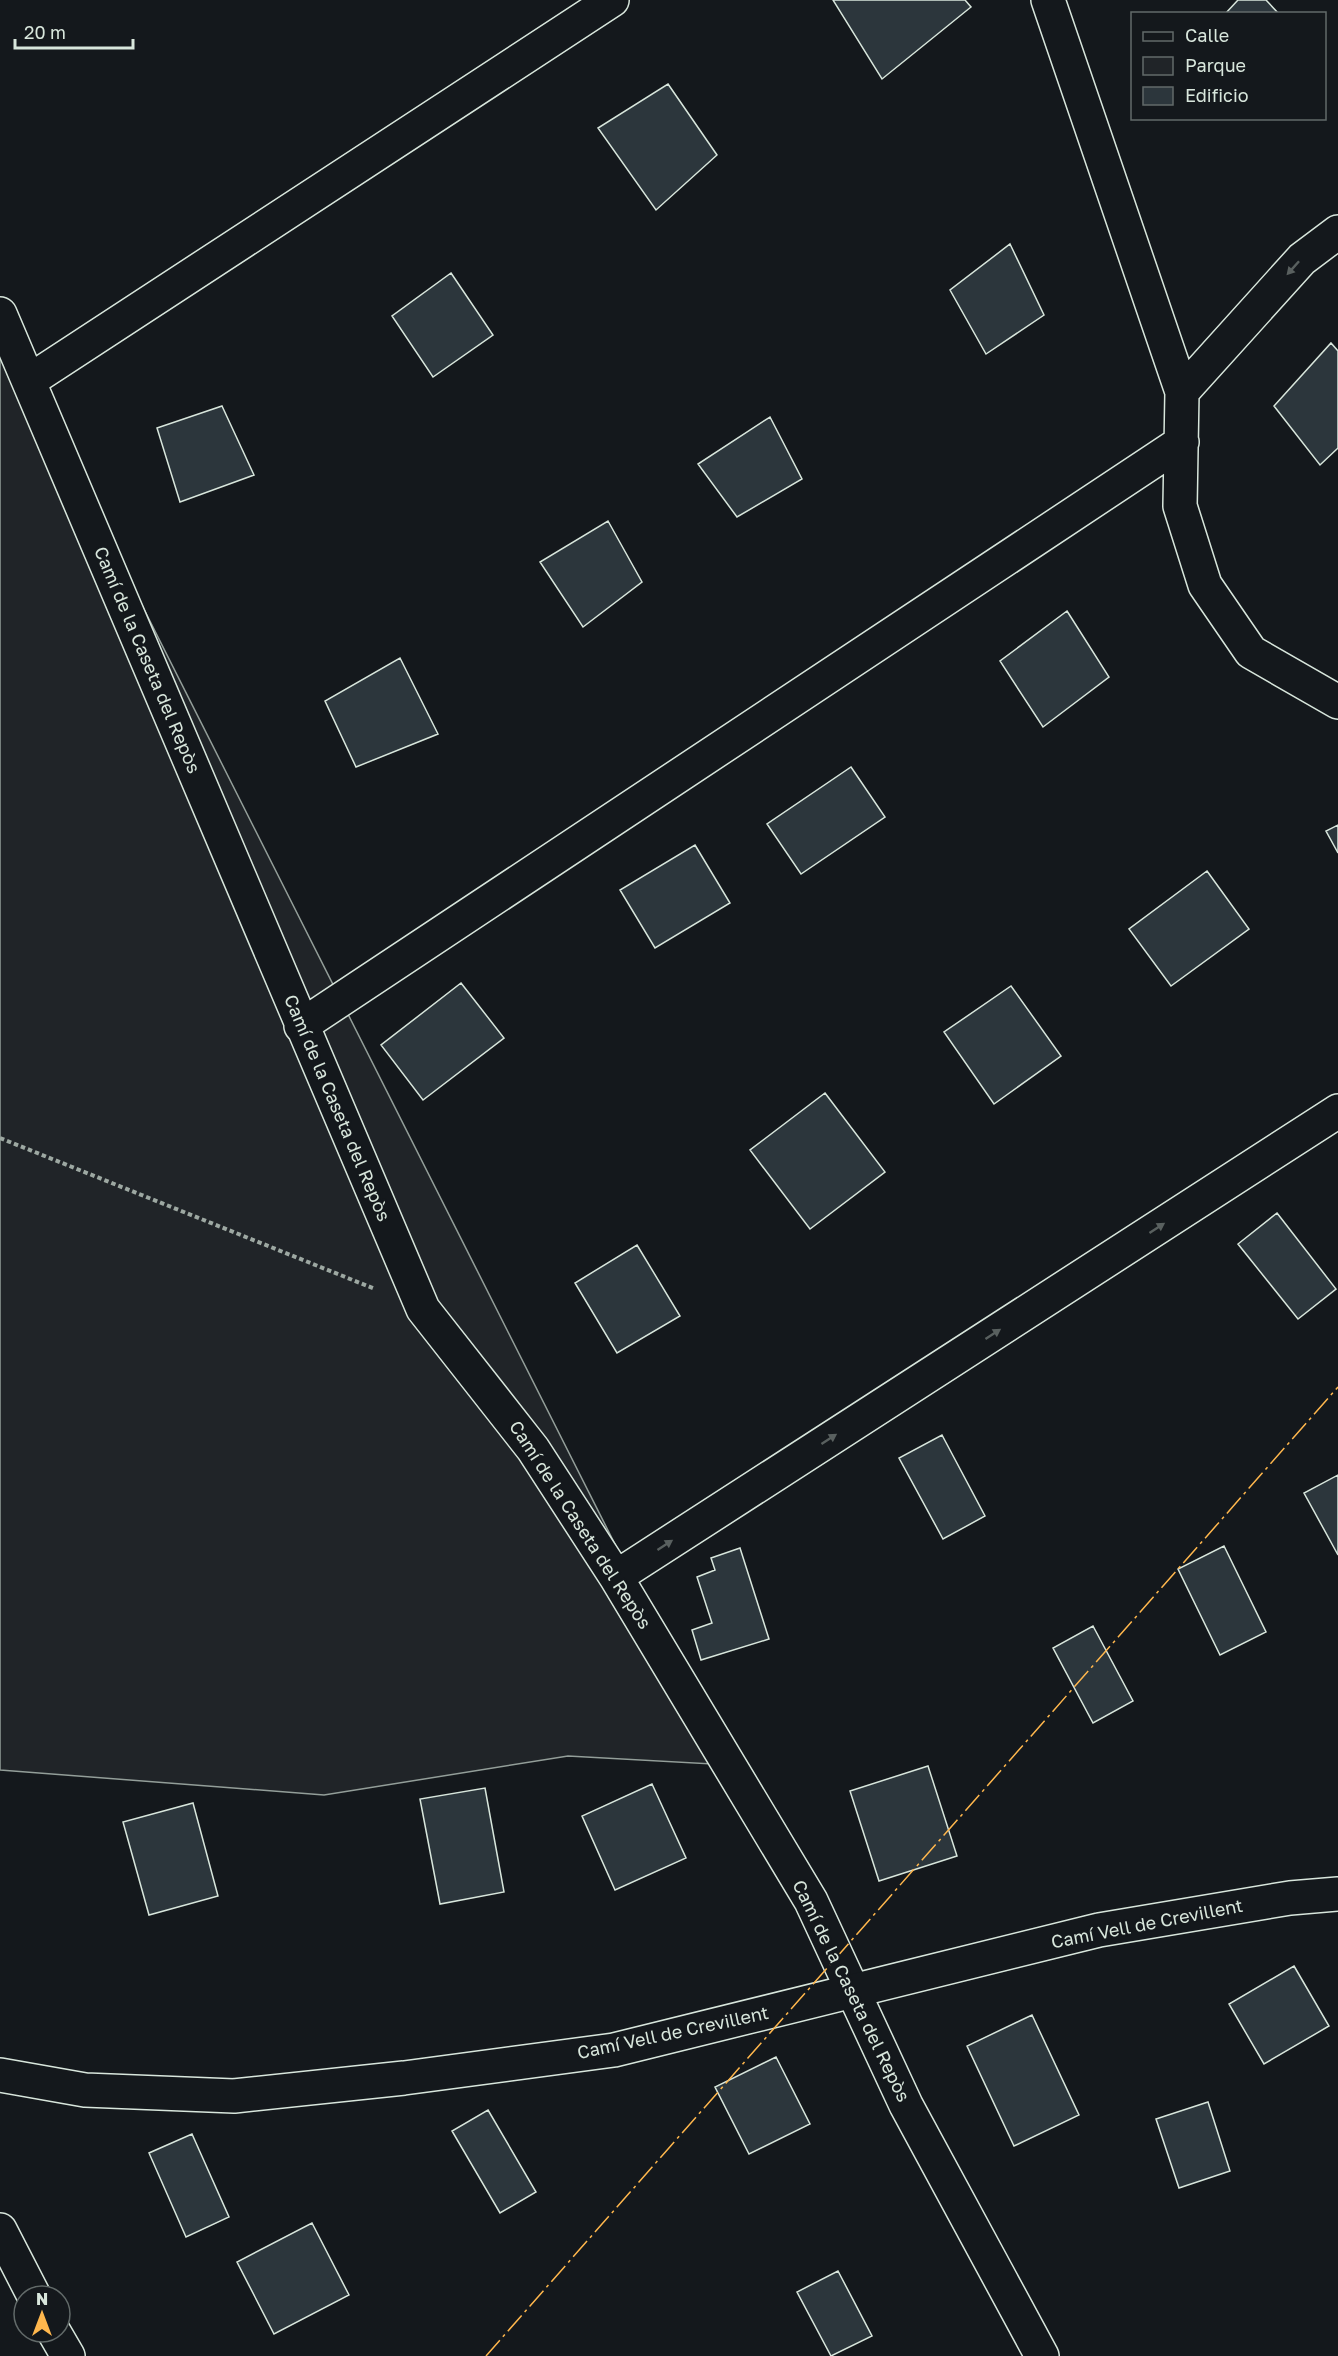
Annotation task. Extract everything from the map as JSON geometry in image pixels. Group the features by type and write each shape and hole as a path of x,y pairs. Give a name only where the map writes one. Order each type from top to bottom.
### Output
{"street":[{"path":"30,381 612,0"},
{"path":"1048,0 1182,392 1180,506 1205,585 1251,652 1338,702"},
{"path":"1182,392 1302,259 1338,232"},
{"name":"Camí de la Caseta del Repòs","path":"0,315 423,1309 533,1449 616,1577 812,1901 906,2105 1042,2356"},
{"path":"301,1026 1182,442"},
{"path":"616,1577 1338,1111"},
{"name":"Camí Vell de Crevillent","path":"0,2075 85,2090 234,2096 404,2078 614,2050 1099,1930 1290,1898 1338,1894"},
{"path":"0,2230 28,2284"}],"path":[{"path":"0,1138 423,1309"}],"green space":[{"path":"0,314 29,381 699,1711 730,1765 568,1756 324,1795 0,1770"}],"building":[{"path":"833,0 965,0 971,7 882,79"},
{"path":"1238,0 1266,0 1277,12 1227,12"},
{"path":"668,84 717,155 656,210 598,128"},
{"path":"1010,244 1044,315 986,354 950,290"},
{"path":"451,273 493,335 433,377 392,316"},
{"path":"1331,343 1338,351 1338,448 1320,465 1274,406"},
{"path":"222,406 254,475 180,502 157,428"},
{"path":"770,417 802,479 737,517 698,464"},
{"path":"608,521 642,582 583,627 540,562"},
{"path":"1067,611 1109,677 1043,727 1000,661"},
{"path":"400,658 438,734 356,767 325,701"},
{"path":"851,767 885,817 801,874 767,824"},
{"path":"1338,825 1338,853 1326,831"},
{"path":"695,845 730,903 655,948 620,890"},
{"path":"1207,871 1249,929 1171,986 1129,929"},
{"path":"461,983 504,1038 423,1100 381,1045"},
{"path":"1011,986 1061,1056 994,1104 944,1032"},
{"path":"825,1093 885,1172 810,1229 750,1150"},
{"path":"1277,1213 1336,1289 1298,1319 1238,1244"},
{"path":"637,1245 680,1316 617,1353 575,1283"},
{"path":"942,1435 985,1516 943,1539 899,1458"},
{"path":"1338,1475 1338,1555 1304,1493"},
{"path":"1224,1546 1266,1632 1220,1655 1178,1569"},
{"path":"740,1548 769,1639 701,1660 692,1630 712,1623 697,1577 715,1570 711,1558"},
{"path":"1093,1626 1133,1701 1093,1723 1053,1648"},
{"path":"928,1766 957,1856 879,1881 850,1791"},
{"path":"652,1784 686,1858 615,1890 582,1816"},
{"path":"485,1788 504,1892 440,1904 420,1799"},
{"path":"193,1803 218,1896 149,1915 123,1822"},
{"path":"1294,1966 1329,2026 1264,2064 1229,2004"},
{"path":"1032,2015 1079,2115 1014,2146 967,2046"},
{"path":"776,2057 810,2124 749,2154 715,2087"},
{"path":"1208,2102 1230,2171 1179,2188 1156,2119"},
{"path":"488,2110 536,2192 500,2213 452,2131"},
{"path":"192,2134 229,2217 186,2237 149,2153"},
{"path":"312,2223 349,2295 274,2334 237,2262"},
{"path":"838,2271 872,2336 831,2356 797,2292"}],"power":[{"path":"486,2356 1338,1387"}]}
